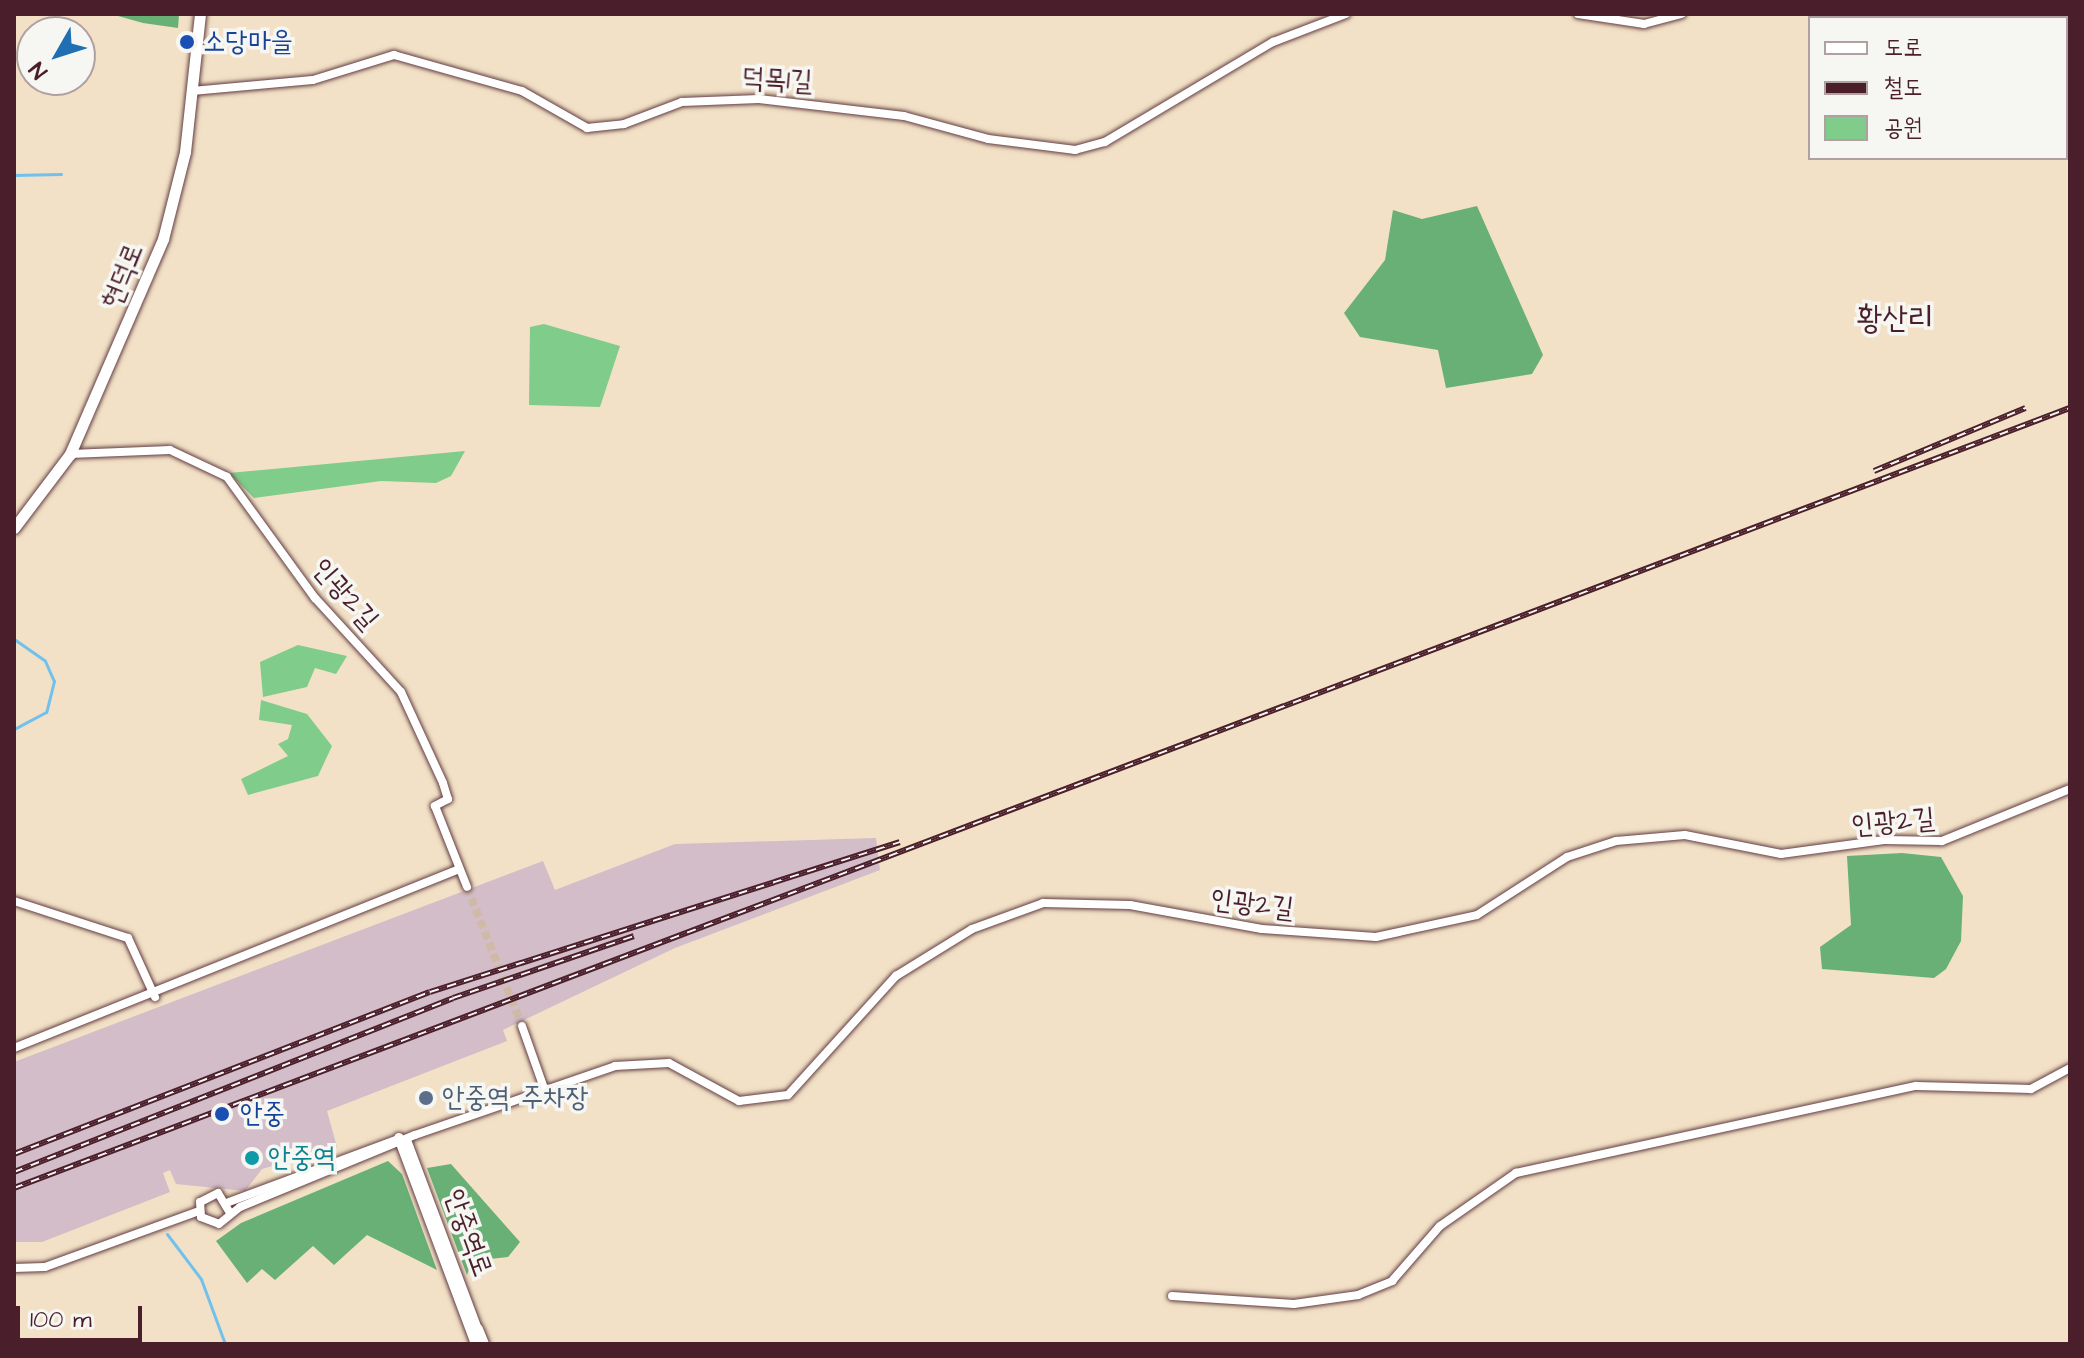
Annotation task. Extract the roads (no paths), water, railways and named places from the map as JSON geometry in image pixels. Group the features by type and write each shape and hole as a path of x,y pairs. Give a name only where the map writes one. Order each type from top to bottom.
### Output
{"main road":[{"name":"현덕로","path":"14,528 70,454 163,239 192,91 200,14"}],"street":[{"name":"덕목1길","path":"192,91 313,80 394,55 522,91 587,128 624,124 682,102 759,99 904,116 988,139 1075,150 1105,142 1273,42 1346,14"},
{"path":"1578,14 1644,24 1682,14"},
{"name":"인광2길","path":"70,454 170,450 227,477 315,598 401,692 443,783 448,799 435,806 467,887"},
{"name":"인광2길","path":"402,1140 544,1088 615,1066 669,1063 739,1101 788,1095 896,976 972,929 1043,903 1130,905 1262,929 1376,937 1477,915 1567,857 1616,841 1685,835 1781,854 1884,840 1942,841 2070,789"},
{"path":"14,1048 155,997 459,869"},
{"path":"14,901 128,938 155,997"},
{"path":"522,1026 544,1088"},
{"path":"1172,1296 1294,1304 1358,1295 1392,1281 1440,1226 1516,1173 1916,1086 2031,1089 2070,1068"},
{"path":"229,1202 402,1140"},
{"path":"199,1211 214,1224 230,1213 402,1140"},
{"path":"402,1140 476,1344"},
{"name":"안중역로","path":"402,1140 484,1344"},
{"path":"14,1268 45,1267 199,1211 213,1192 229,1202"},
{"path":"229,1202 230,1213"}],"waterway":[{"path":"14,175 61,174"},
{"path":"14,639 45,661 54,681 46,712 14,729"},
{"path":"167,1234 201,1279 225,1344"}],"tunnel":[{"path":"467,887 522,1026"}],"railway":[{"path":"1874,471 2025,408"},
{"path":"14,1188 2070,408"},
{"path":"14,1154 430,992 900,842"},
{"path":"14,1172 453,998 634,936"}],"place":[{"name":"소당마을","path":"187,42"},
{"name":"안중역 주차장","path":"426,1098"},
{"name":"안중","path":"222,1114"},
{"name":"안중역","path":"252,1158"}],"district":[{"name":"황산리","path":"1895,319"}]}
